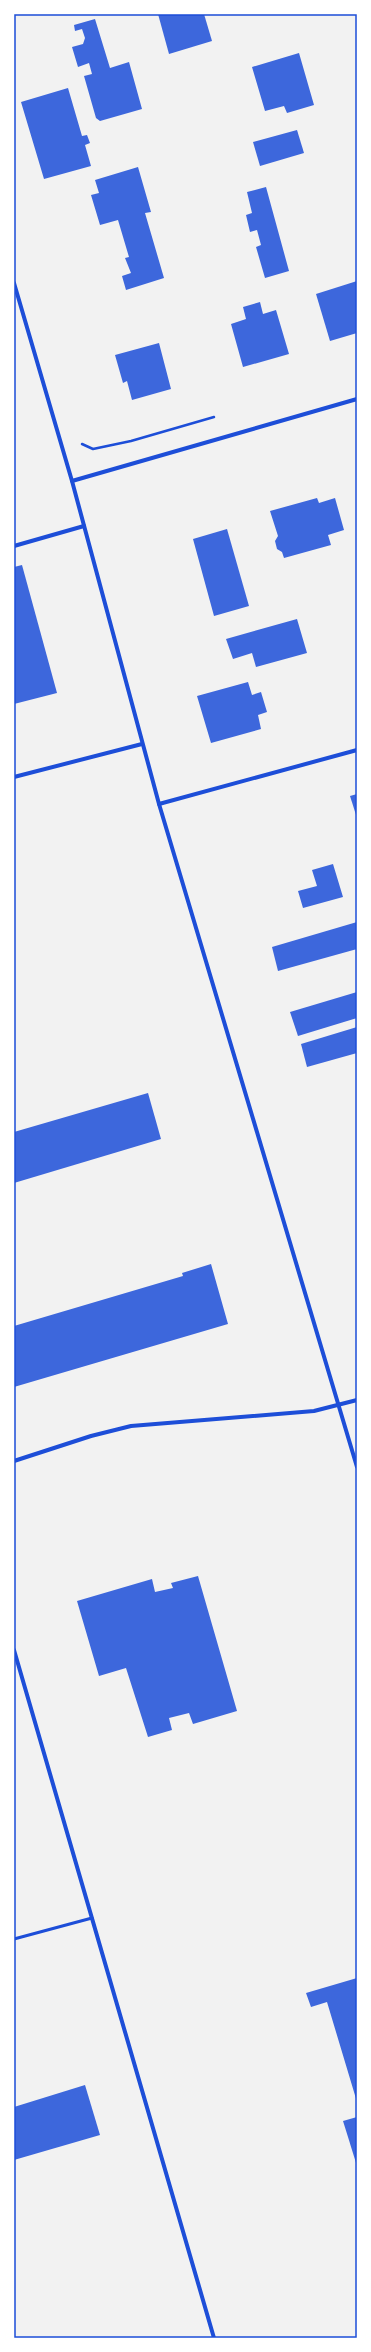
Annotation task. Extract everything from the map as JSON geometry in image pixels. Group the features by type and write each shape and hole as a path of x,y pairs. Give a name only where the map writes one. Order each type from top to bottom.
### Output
{"street":[{"path":"14,283 72,481 159,804 340,1404 357,1467"},
{"path":"72,481 357,399"},
{"path":"14,546 84,526"},
{"path":"14,777 142,744"},
{"path":"159,804 357,750"},
{"path":"14,1461 91,1436 131,1426 314,1411 357,1400"},
{"path":"14,1650 214,2338"}],"lane":[{"path":"14,1939 92,1918"}],"path":[{"path":"62,446 82,444 93,449 131,441 220,416"}],"building":[{"path":"158,14 204,14 212,41 169,54"},
{"path":"95,19 110,68 129,62 142,109 100,121 96,118 84,76 92,74 89,63 78,67 72,47 83,44 85,38 82,29 75,31 74,25"},
{"path":"299,53 314,105 287,113 284,106 265,111 252,67"},
{"path":"68,88 82,136 87,135 90,143 85,145 91,166 44,179 21,102"},
{"path":"297,130 304,153 260,166 253,142"},
{"path":"138,167 151,212 145,213 164,278 126,290 122,276 131,273 125,258 129,257 118,220 100,225 91,195 99,193 95,180"},
{"path":"266,187 289,271 265,278 256,247 261,245 257,230 250,232 246,215 252,213 247,192"},
{"path":"357,281 357,333 330,341 316,294"},
{"path":"260,302 263,314 276,310 289,354 243,367 231,324 246,319 243,307"},
{"path":"159,343 171,389 132,400 127,381 123,383 115,355"},
{"path":"317,498 319,503 335,498 344,530 328,535 331,545 284,558 282,552 277,549 275,541 278,536 270,511"},
{"path":"227,529 249,606 214,616 193,539"},
{"path":"22,565 57,693 14,704 14,567"},
{"path":"297,619 307,653 256,667 252,653 233,659 226,639"},
{"path":"248,682 252,695 261,692 267,712 258,715 261,729 211,743 197,696"},
{"path":"357,794 357,818 350,796"},
{"path":"333,864 343,897 303,908 298,891 317,886 312,870"},
{"path":"357,922 357,949 278,971 272,947"},
{"path":"357,992 357,1018 298,1036 290,1012"},
{"path":"357,1027 357,1053 307,1067 301,1044"},
{"path":"148,1093 161,1139 14,1183 14,1132"},
{"path":"211,1264 228,1324 14,1387 14,1326 183,1276 182,1273"},
{"path":"198,1576 237,1711 193,1724 189,1713 169,1718 172,1730 148,1737 126,1668 99,1676 77,1601 152,1579 155,1592 173,1588 171,1583"},
{"path":"357,1978 357,2102 327,2002 311,2007 306,1993"},
{"path":"85,2085 100,2135 14,2160 14,2107"},
{"path":"357,2117 357,2166 343,2121"}]}
